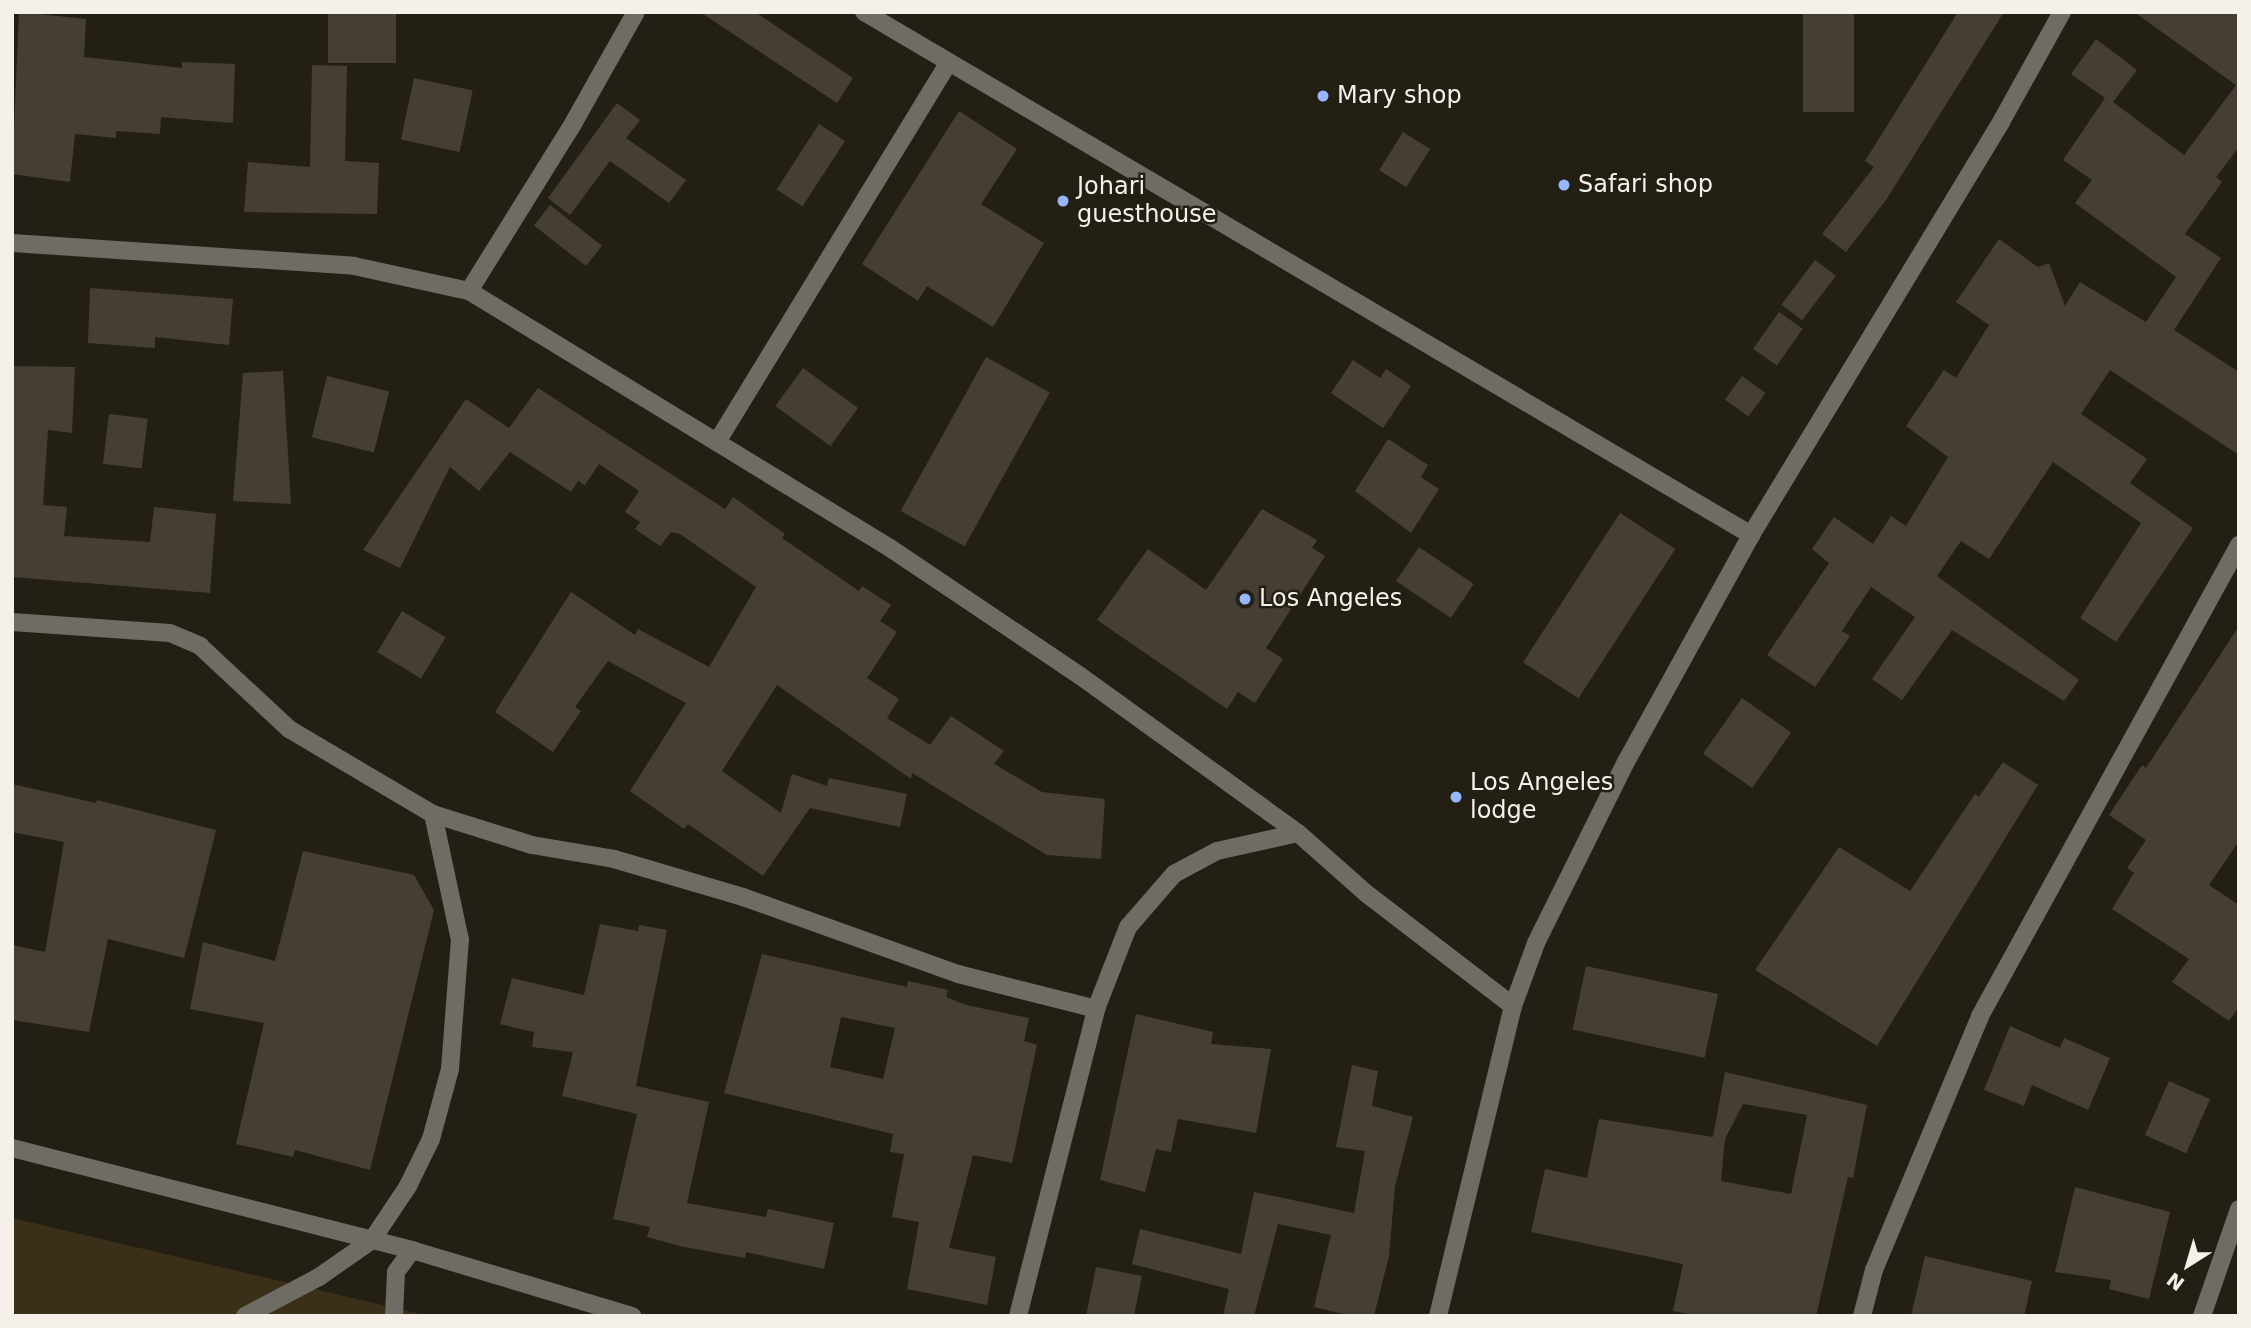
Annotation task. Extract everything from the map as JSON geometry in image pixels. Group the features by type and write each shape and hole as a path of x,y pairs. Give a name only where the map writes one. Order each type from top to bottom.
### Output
{"street":[{"path":"469,291 570,129 636,12"},
{"path":"864,12 1751,535"},
{"path":"1438,1316 1513,1006 1536,943 1626,760 1751,535 2001,122 2062,12"},
{"path":"717,442 949,62"},
{"path":"12,243 354,266 469,291 912,562 1079,675 1298,833 1367,894 1513,1006"},
{"path":"1862,1316 1874,1270 1980,1016 2239,545"},
{"path":"12,622 170,633 200,646 289,729 433,814 532,845 614,859 743,897 958,974 1096,1009"},
{"path":"245,1316 319,1277 372,1240 408,1186 431,1139 450,1069 460,940 433,814"},
{"path":"1018,1316 1096,1009 1128,927 1174,874 1217,851 1298,833"},
{"path":"12,1148 412,1250 632,1316"},
{"path":"2202,1316 2239,1209"},
{"path":"394,1316 396,1272 412,1250"}],"shaded area":[{"path":"12,1218 429,1316 12,1316"}],"building":[{"path":"19,12 86,19 84,57 182,68 182,62 235,64 233,123 161,117 160,134 116,131 116,138 75,134 70,182 12,174"},
{"path":"328,12 396,12 396,63 328,63"},
{"path":"700,12 755,12 853,78 837,103"},
{"path":"1803,12 1854,12 1854,112 1803,112"},
{"path":"1958,12 2004,12 1886,200 1846,252 1822,234 1874,167 1865,161"},
{"path":"2134,12 2239,12 2239,147 2216,177 2222,182 2185,234 2221,258 2174,330 2239,372 2239,455 2110,370 2081,414 2147,459 2130,483 2193,528 2116,642 2080,618 2141,523 2053,462 1989,559 1961,541 1937,576 2079,680 2064,701 1952,630 1902,700 1872,679 1915,617 1871,587 1842,631 1850,636 1815,687 1767,655 1829,563 1812,549 1834,517 1873,544 1891,516 1906,526 1948,457 1906,426 1944,370 1956,378 1989,325 1956,302 1999,239 2038,267 2049,263 2065,306 2080,282 2146,322 2176,277 2075,203 2092,180 2063,160 2105,98 2071,74 2096,39 2137,70 2113,102 2184,155 2236,85"},
{"path":"312,65 347,66 345,161 379,163 377,214 244,212 248,162 310,167"},
{"path":"414,78 473,90 460,152 401,140"},
{"path":"617,103 640,120 626,138 686,180 669,203 610,161 570,215 548,198"},
{"path":"959,111 1017,149 981,204 1044,243 993,327 927,286 918,301 862,264"},
{"path":"819,124 845,141 803,206 777,189"},
{"path":"1403,132 1430,149 1406,187 1379,170"},
{"path":"550,205 602,246 586,266 534,225"},
{"path":"1815,260 1836,276 1802,320 1781,305"},
{"path":"90,288 233,299 229,345 155,337 155,348 88,343"},
{"path":"1779,312 1803,329 1777,365 1753,349"},
{"path":"986,357 1050,392 965,546 901,511"},
{"path":"1353,360 1380,378 1386,369 1411,386 1383,428 1331,393"},
{"path":"12,366 75,367 72,433 48,430 43,505 67,507 64,536 150,542 154,507 216,514 210,593 12,577"},
{"path":"803,368 858,408 830,446 775,406"},
{"path":"283,371 291,504 233,501 243,373"},
{"path":"327,376 389,391 374,453 312,437"},
{"path":"1742,376 1765,393 1748,417 1725,399"},
{"path":"538,388 725,509 733,497 785,534 782,538 859,591 862,586 891,605 880,621 897,632 867,678 899,699 887,718 930,745 951,716 1004,751 994,764 1042,792 1105,799 1101,859 1047,855 912,773 911,779 777,685 722,771 781,813 792,774 827,786 829,778 907,794 900,827 810,808 763,876 688,824 684,829 630,791 686,703 608,661 575,707 581,711 553,752 495,712 571,592 635,635 638,629 709,667 756,587 680,534 671,532 660,546 635,529 640,522 625,512 639,491 599,464 585,485 578,481 571,492 510,452 479,491 450,467 400,568 363,550 466,399 509,428"},
{"path":"109,414 148,419 142,468 103,464"},
{"path":"1388,439 1428,465 1421,477 1439,489 1411,533 1355,491"},
{"path":"1262,509 1317,540 1312,548 1325,556 1266,648 1283,659 1255,703 1238,692 1227,709 1097,620 1148,549 1206,590"},
{"path":"1620,513 1675,549 1578,698 1523,662"},
{"path":"1419,547 1474,584 1451,618 1396,581"},
{"path":"402,611 446,637 421,678 377,652"},
{"path":"2239,626 2239,841 2209,885 2239,905 2239,1007 2229,1021 2172,982 2189,959 2112,909 2134,873 2127,868 2146,840 2109,815 2142,765 2146,768"},
{"path":"1742,698 1791,732 1752,788 1703,754"},
{"path":"2003,762 2038,785 1877,1046 1755,970 1839,847 1910,891 1975,794 1979,797"},
{"path":"12,784 96,803 97,800 216,830 184,958 108,939 89,1032 12,1020 12,945 45,952 64,842 12,832"},
{"path":"303,851 414,875 434,910 370,1170 295,1150 293,1157 236,1144 264,1023 190,1009 203,942 275,961"},
{"path":"600,924 638,931 639,925 667,930 636,1086 709,1102 687,1203 766,1217 768,1209 834,1223 824,1269 746,1252 745,1258 684,1247 647,1237 650,1227 613,1219 637,1114 562,1096 573,1052 532,1047 534,1032 500,1024 512,978 584,995"},
{"path":"762,954 907,987 908,981 948,990 946,997 966,1005 1029,1018 1024,1041 1037,1045 1012,1163 973,1155 949,1248 996,1257 987,1305 907,1289 919,1222 892,1217 904,1154 890,1152 893,1134 724,1093","holes":["841,1017 895,1028 883,1079 830,1067"]},
{"path":"1586,966 1718,994 1705,1058 1572,1030"},
{"path":"1136,1014 1213,1032 1211,1044 1271,1049 1256,1133 1178,1119 1171,1152 1156,1149 1145,1192 1100,1180"},
{"path":"2010,1026 2060,1048 2064,1038 2110,1058 2088,1110 2032,1085 2024,1106 1984,1090"},
{"path":"1352,1065 1378,1071 1372,1106 1413,1117 1395,1186 1389,1256 1374,1316 1351,1316 1314,1307 1331,1235 1278,1224 1254,1316 1223,1316 1229,1289 1132,1264 1140,1229 1241,1254 1254,1192 1354,1213 1365,1151 1336,1147"},
{"path":"1725,1072 1867,1105 1853,1178 1848,1177 1816,1316 1697,1316 1673,1311 1683,1264 1531,1232 1545,1169 1587,1178 1599,1119 1713,1137","holes":["1743,1104 1807,1115 1791,1194 1721,1181 1725,1139"]},
{"path":"2169,1081 2210,1099 2186,1153 2145,1135"},
{"path":"2075,1187 2170,1212 2149,1299 2109,1289 2111,1280 2055,1272"},
{"path":"1925,1256 2032,1281 2024,1316 1911,1316"},
{"path":"1096,1267 1142,1276 1134,1316 1086,1316"}],"place":[{"name":"Mary shop","path":"1323,96"},
{"name":"Safari shop","path":"1564,185"},
{"name":"Johari guesthouse","path":"1063,201"},
{"name":"Los Angeles","path":"1245,599"},
{"name":"Los Angeles lodge","path":"1456,797"}]}
